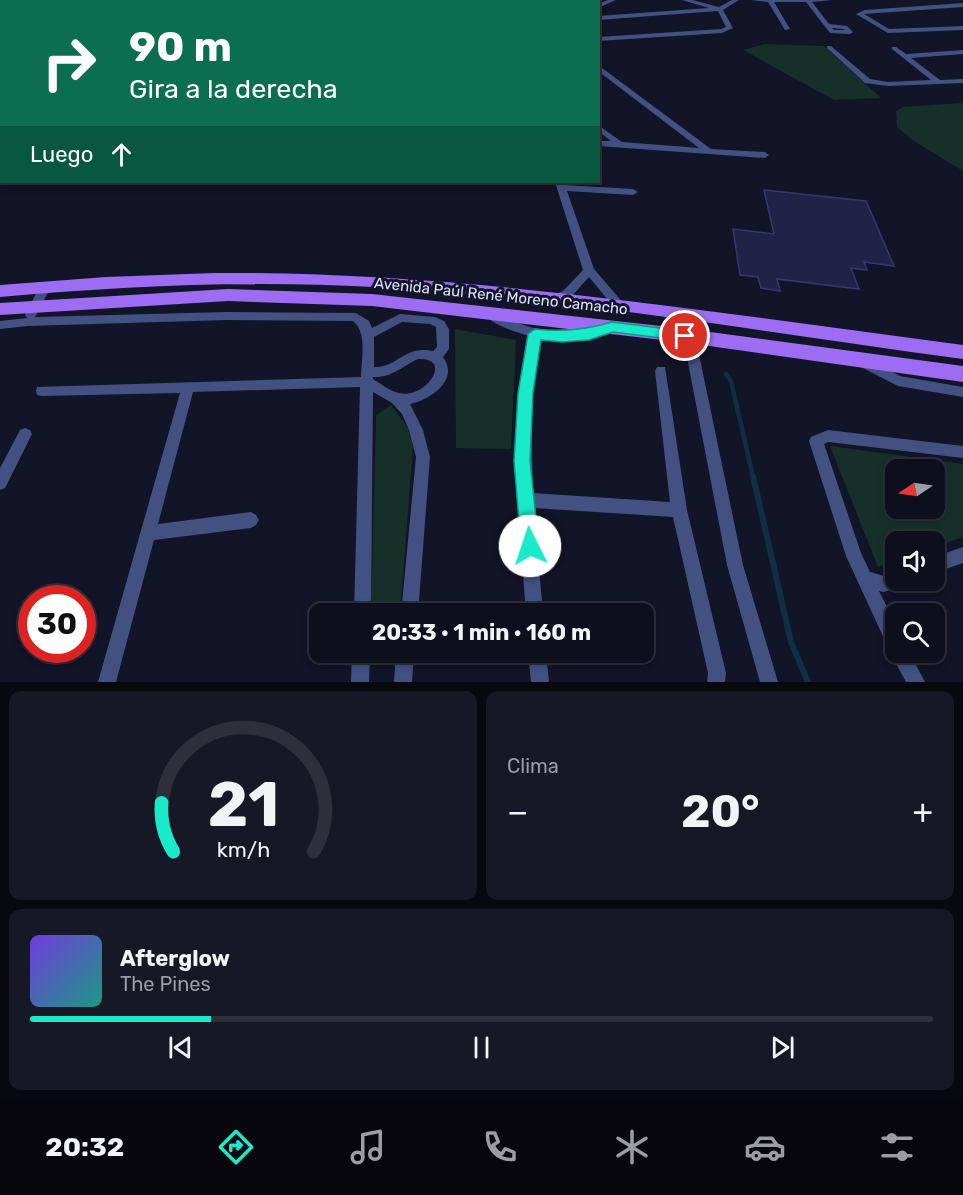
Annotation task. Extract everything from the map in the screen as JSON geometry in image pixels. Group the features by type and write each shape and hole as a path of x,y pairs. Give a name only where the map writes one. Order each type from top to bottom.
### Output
{"main road":[{"name":"Avenida Paúl René Moreno Camacho","path":"0,291 78,284 283,278 426,285 963,352"},
{"name":"Avenida Paúl René Moreno Camacho","path":"0,309 31,314 228,295 372,300 404,311 489,314 612,327 963,374"}],"street":[{"path":"600,39 727,30 730,25 720,9 685,0"},
{"path":"601,18 720,9 736,0"},
{"path":"753,0 771,2 829,0"},
{"path":"808,1 827,26"},
{"path":"771,2 787,30"},
{"path":"963,5 859,14 888,31 963,28"},
{"path":"829,47 868,81 888,84 963,81"},
{"path":"894,48 938,82"},
{"path":"904,56 963,52"},
{"path":"600,69 709,151"},
{"path":"600,129 619,144"},
{"path":"600,143 765,155"},
{"path":"621,308 610,298 597,277 589,271 560,185 633,192"},
{"path":"553,300 567,294 589,271"},
{"path":"31,314 45,287"},
{"path":"368,335 404,311 440,324 443,329 443,349 435,357"},
{"path":"0,325 31,314 356,317 365,324 368,335 362,603"},
{"path":"489,314 510,326 535,334 562,337 589,334 612,327"},
{"path":"685,316 735,566 769,682"},
{"path":"534,603 522,461 525,393 535,334"},
{"path":"42,391 189,388 367,376 384,372 411,356 423,354 435,357 441,366 441,380 434,390 409,401 397,399"},
{"path":"856,359 898,381 963,392"},
{"path":"661,371 679,510 717,674 716,682"},
{"path":"367,376 397,399 406,410 416,430 423,457 410,603"},
{"path":"107,682 189,388"},
{"path":"0,483 25,434"},
{"path":"885,622 854,556 816,441 828,436 963,452"},
{"path":"526,500 679,510"},
{"path":"148,533 251,520"},
{"path":"945,561 963,555"},
{"path":"865,579 885,584"},
{"path":"360,682 361,663"},
{"path":"403,682 404,663"},
{"path":"538,663 540,682"},
{"path":"905,663 916,682"}],"green space":[{"path":"765,44 824,46 881,98 834,100 743,50"},
{"path":"963,103 963,171 914,141 897,127 896,111 903,107"},
{"path":"455,329 516,340 511,449 456,448"},
{"path":"391,405 408,428 413,448 401,603 371,603 376,415"},
{"path":"830,446 926,459 885,459 885,519 945,519 945,462 963,464 963,537 945,543 945,531 885,531 885,565 878,567"}],"building":[{"path":"764,190 866,201 894,266 864,262 867,270 851,268 859,289 777,279 780,291 761,288 758,277 740,275 733,229 774,234"}],"waterway":[{"path":"726,374 731,381 753,477"},
{"path":"753,476 791,642 808,682"}],"route":[{"path":"530,546 522,461 525,393 535,334 562,337 589,334 612,327 685,336"}]}
